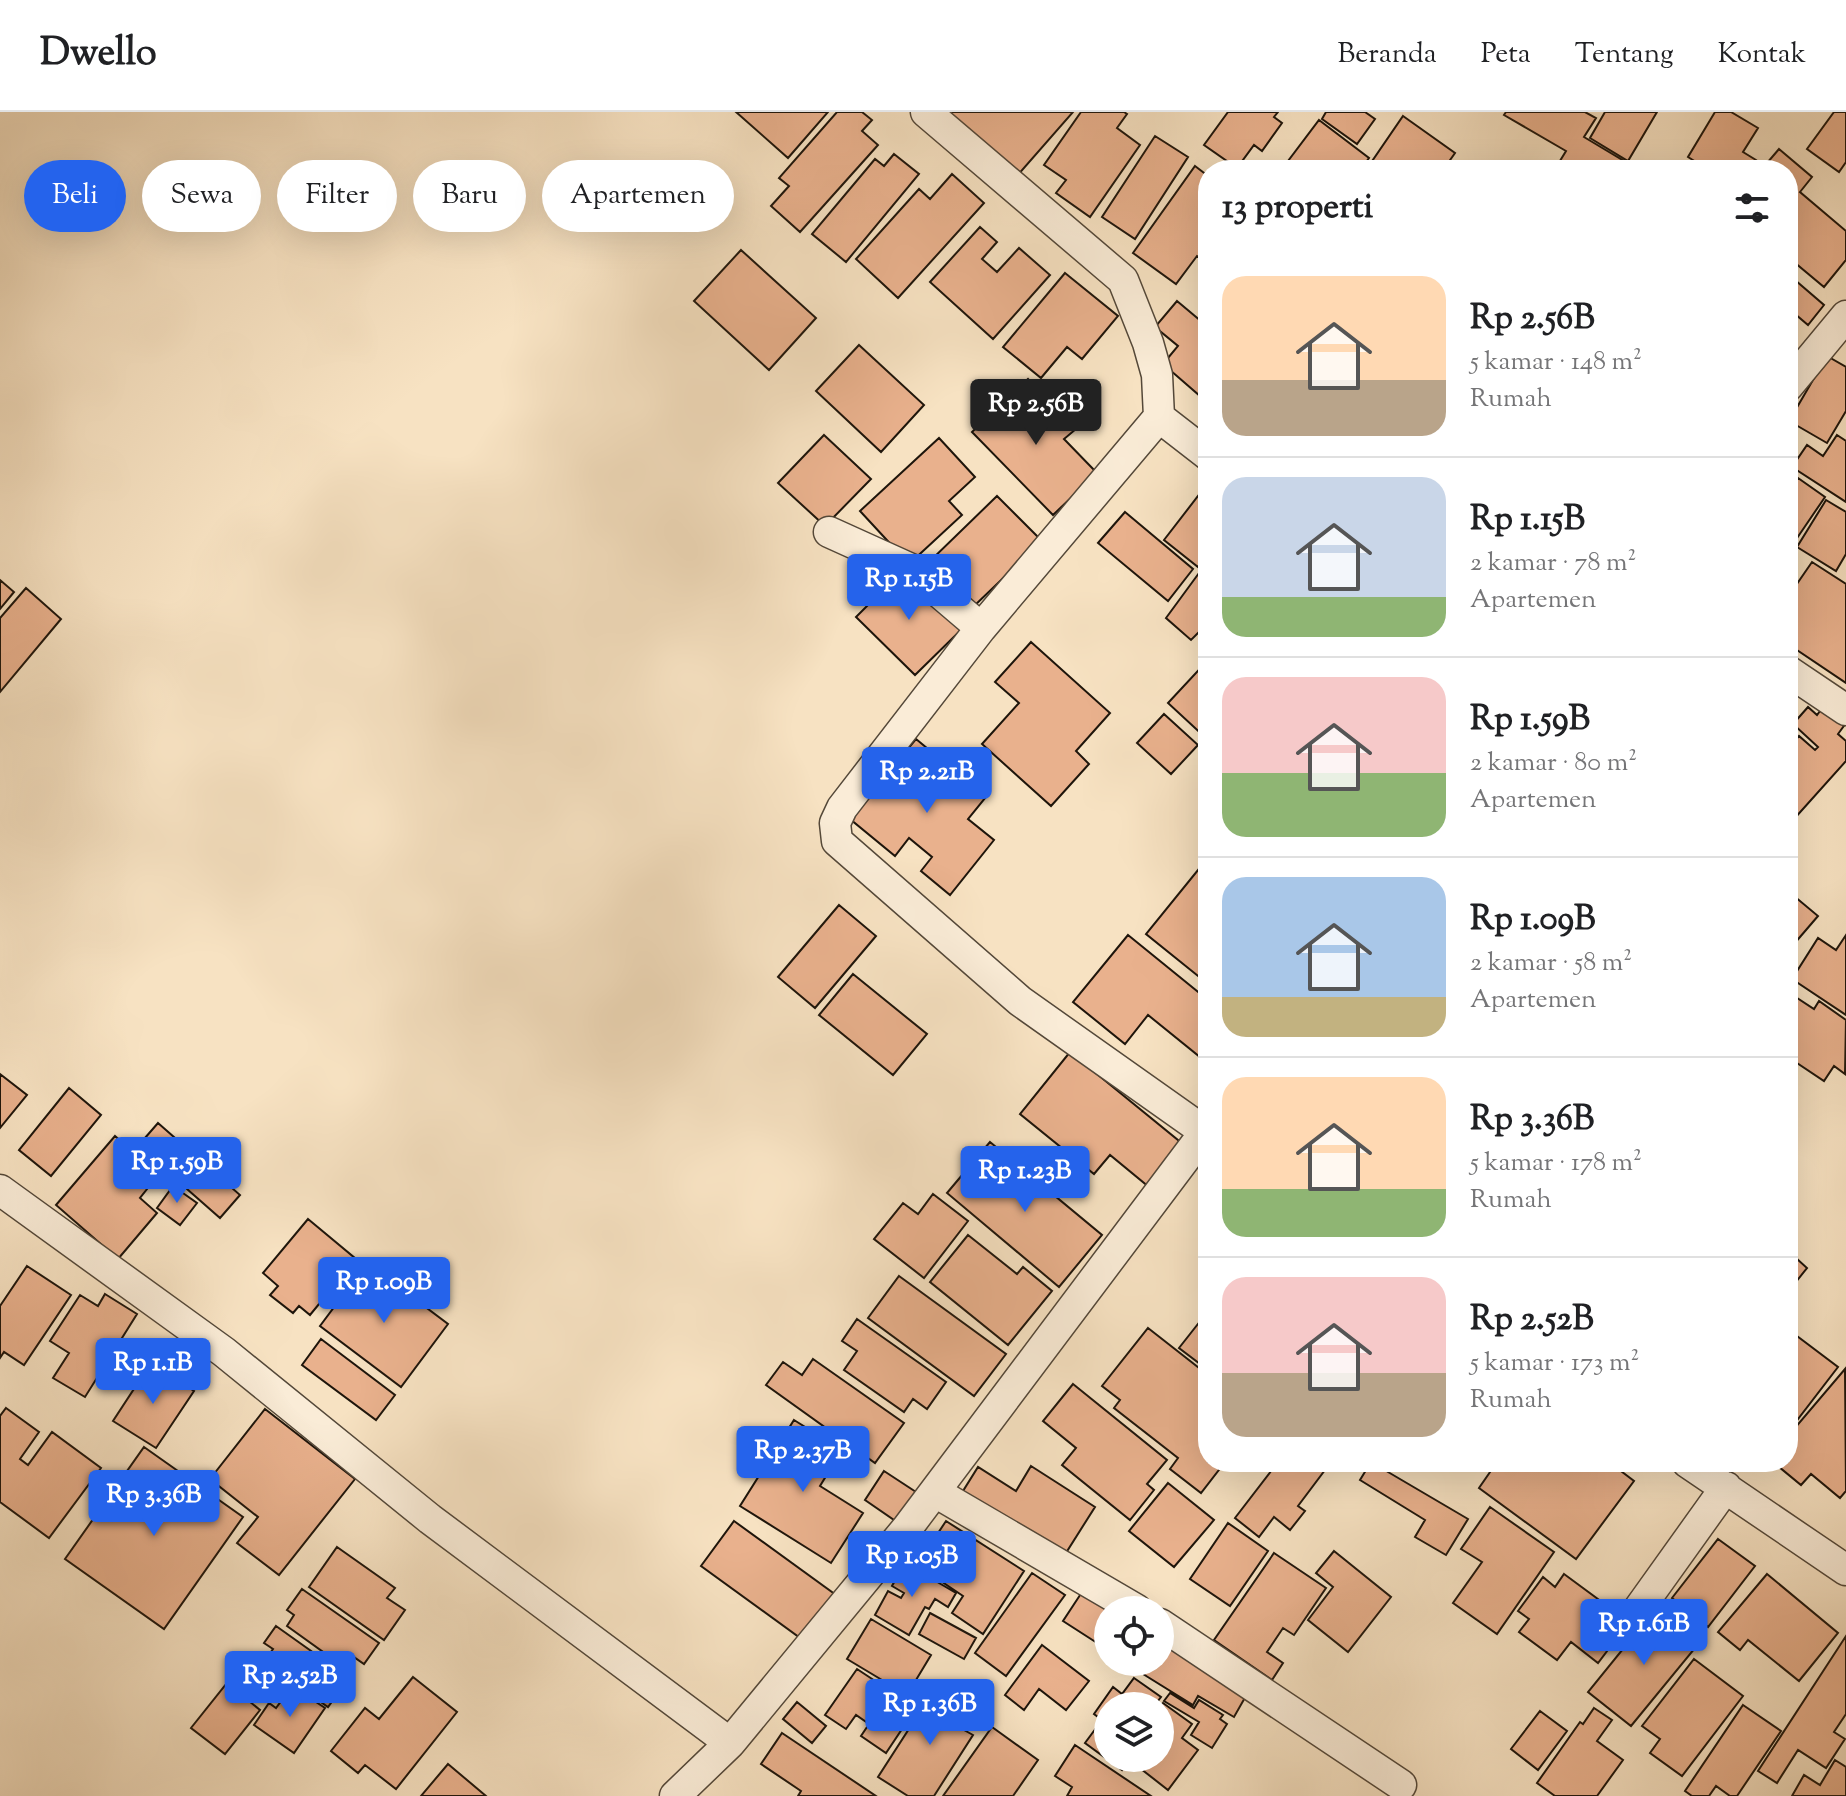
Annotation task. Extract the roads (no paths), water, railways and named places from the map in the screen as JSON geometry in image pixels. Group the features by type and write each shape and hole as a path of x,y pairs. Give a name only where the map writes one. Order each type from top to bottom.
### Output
{"street":[{"path":"926,112 1123,280 1157,375 1159,417 981,628 842,808 835,823 837,841 1020,1001 1198,1125"},
{"path":"1798,374 1846,316"},
{"path":"1159,417 1198,447"},
{"path":"829,532 913,570 981,628"},
{"path":"1798,678 1846,710"},
{"path":"675,1796 730,1743 935,1492 1198,1143"},
{"path":"0,1190 224,1352 430,1519 730,1743"},
{"path":"1703,1472 1846,1570"},
{"path":"1638,1610 1726,1487"},
{"path":"935,1492 1113,1596"},
{"path":"1174,1633 1401,1785"}]}
